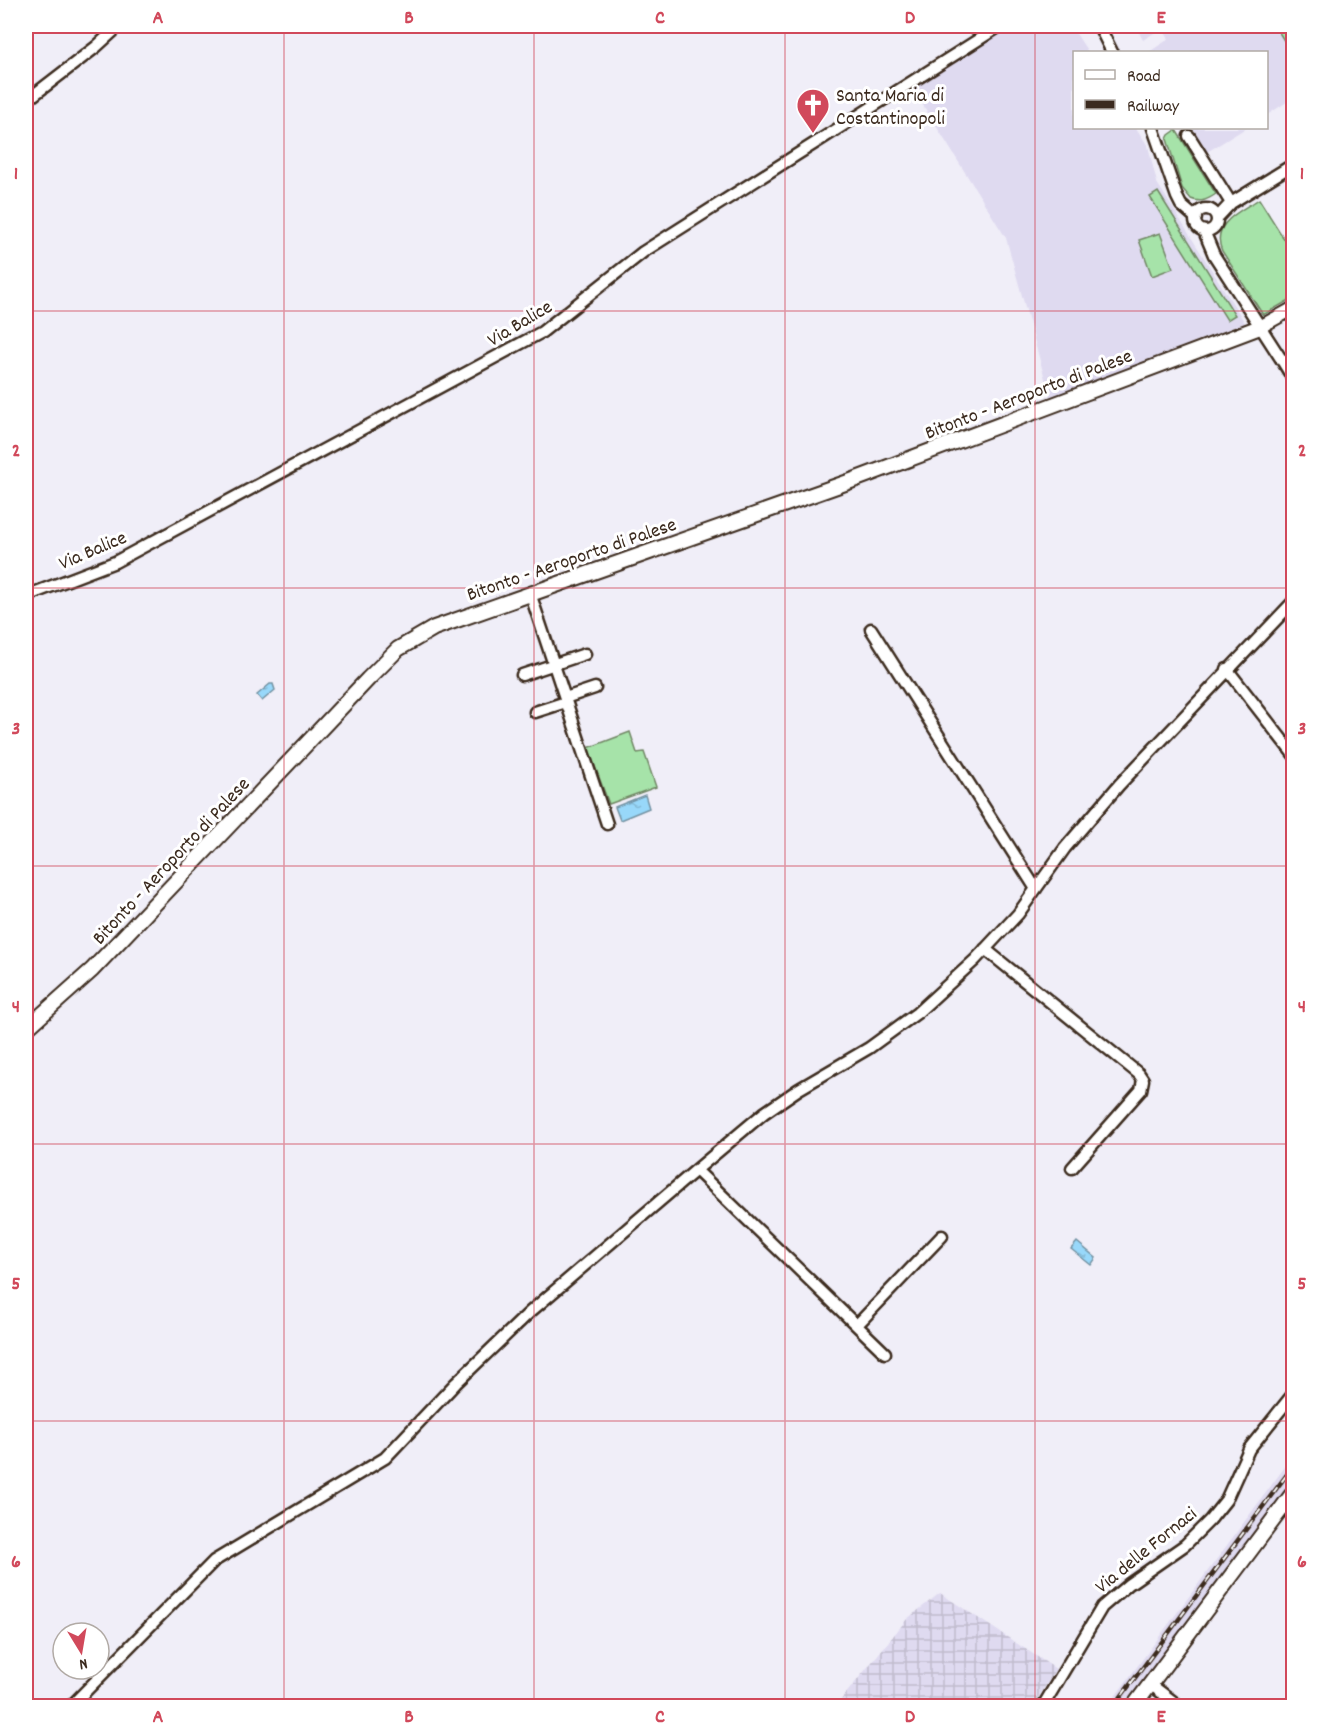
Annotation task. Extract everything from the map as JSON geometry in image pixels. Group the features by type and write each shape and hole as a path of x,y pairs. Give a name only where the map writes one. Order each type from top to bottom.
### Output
{"main road":[{"name":"Bitonto - Aeroporto di Palese","path":"26,1029 93,970 398,649 434,628 851,481 1260,327"},
{"path":"1134,1707 1293,1492"}],"street":[{"path":"26,101 96,47 119,26"},
{"name":"Via Balice","path":"26,596 114,562 542,332 643,252 1000,26"},
{"path":"1099,26 1112,51"},
{"path":"1153,129 1181,205 1207,219"},
{"path":"1189,136 1231,203"},
{"path":"1207,219 1293,164"},
{"path":"1207,219 1214,255 1293,380"},
{"path":"1260,327 1293,308"},
{"path":"1283,362 1293,356"},
{"path":"530,593 607,824"},
{"path":"71,1707 214,1561 385,1458 456,1383 530,1312 764,1113 799,1089 869,1048 917,1013 985,949 1018,914 1065,848 1103,803 1293,601"},
{"path":"871,629 1036,889"},
{"path":"522,675 585,654"},
{"path":"1227,669 1293,755"},
{"path":"535,712 595,688"},
{"path":"985,949 1139,1074 1143,1080 1141,1090 1072,1168"},
{"path":"696,1170 885,1353"},
{"path":"857,1325 942,1236"},
{"name":"Via delle Fornaci","path":"1042,1707 1102,1607 1129,1584 1185,1545 1210,1520 1226,1500 1249,1449 1293,1394"},
{"path":"1150,1684 1179,1707"}],"shaded area":[{"path":"1012,26 1071,26 1087,51 1073,51 1073,129 1137,129 1148,146 1157,183 1245,323 1050,397 1006,238 913,89"},
{"path":"1293,26 1293,98 1268,114 1268,51 1151,51 1169,39 1162,28 1143,40 1136,27"},
{"path":"1194,129 1244,129 1207,152"},
{"path":"1293,1456 1293,1482 1125,1706 1108,1706"},
{"path":"940,1593 1056,1669 1033,1706 836,1706 907,1619"}],"green space":[{"path":"1275,26 1293,26 1293,55"},
{"path":"1176,130 1216,194 1207,199 1198,201 1191,199 1182,188 1167,139"},
{"path":"1158,192 1235,315 1227,320 1150,197"},
{"path":"1259,199 1293,253 1293,298 1263,315 1222,251 1219,241 1220,233 1229,219"},
{"path":"1160,233 1173,268 1152,276 1139,240"},
{"path":"630,732 637,753 644,752 656,787 609,804 588,748"}],"water":[{"path":"273,684 275,690 262,701 257,695"},
{"path":"645,795 649,808 620,820 615,807"},
{"path":"1077,1242 1096,1258 1091,1265 1071,1249"}],"railway":[{"path":"1114,1706 1294,1465"}],"place":[{"name":"Santa Maria di Costantinopoli","path":"813,134"}]}
